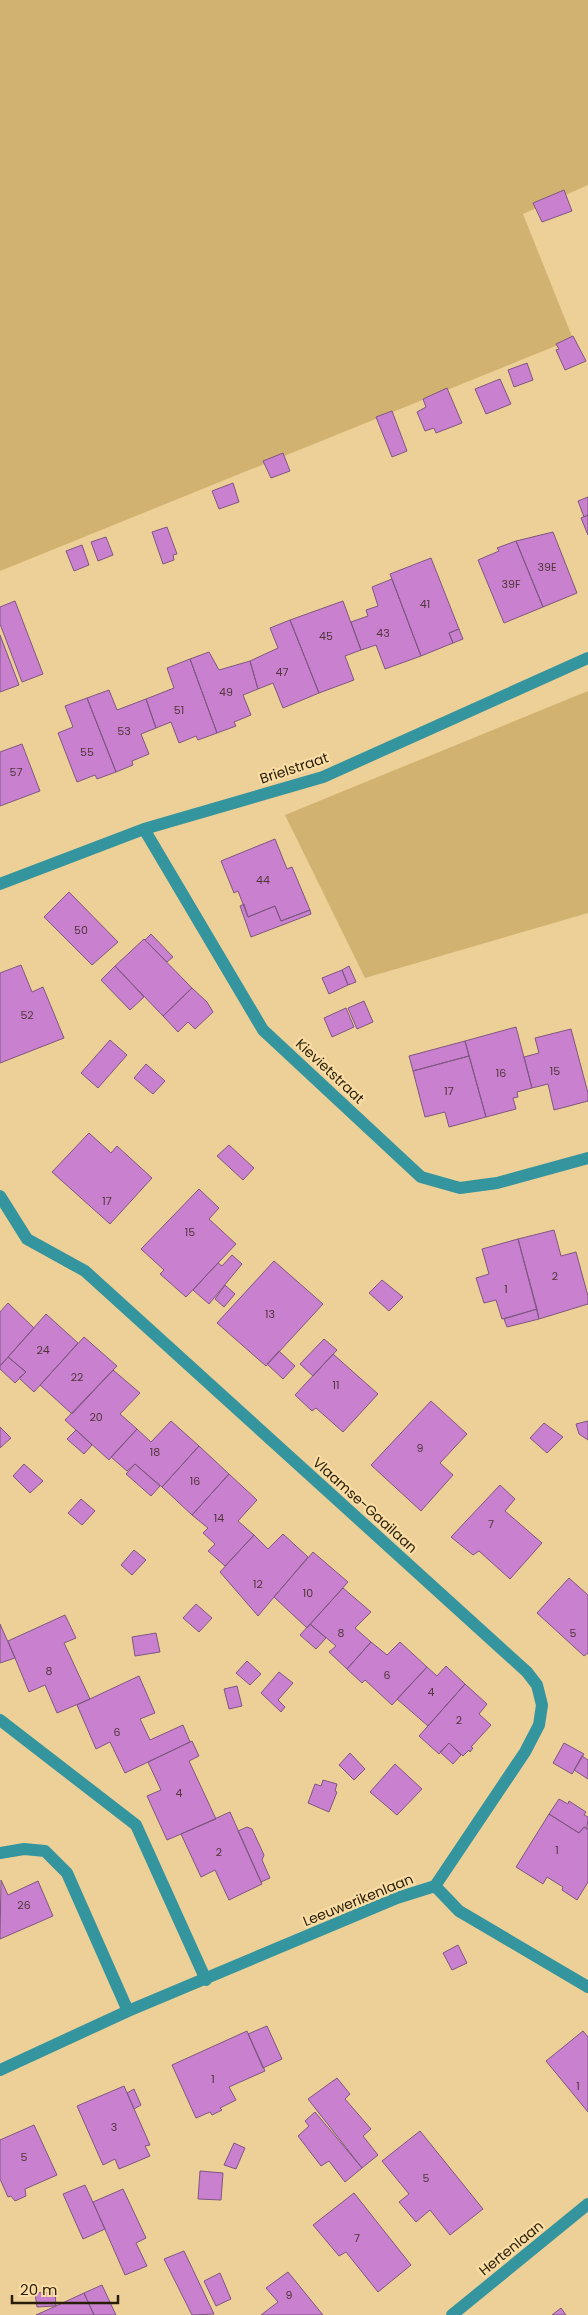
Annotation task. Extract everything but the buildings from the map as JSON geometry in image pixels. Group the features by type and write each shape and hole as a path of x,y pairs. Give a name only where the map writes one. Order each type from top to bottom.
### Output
{"street":[{"name":"Brielstraat","path":"0,884 144,828 323,777 588,658"},
{"name":"Kievietstraat","path":"144,828 263,1030 422,1177 460,1188 497,1183 588,1158"},
{"name":"Vlaamse-Gaailaan","path":"0,1196 27,1239 85,1271 527,1672 536,1685 542,1705 539,1724 525,1752 435,1886"},
{"path":"0,1720 136,1825 206,1980"},
{"path":"0,1853 24,1848 45,1852 67,1873 128,2011"},
{"name":"Leeuwerikenlaan","path":"0,2070 128,2011 206,1980 398,1898 435,1886 459,1911 588,1987"},
{"name":"Hertenlaan","path":"452,2315 588,2204"}],"shaded area":[{"path":"0,0 588,0 588,185 523,214 573,339 0,571"},
{"path":"588,691 588,913 365,978 285,815"}]}
